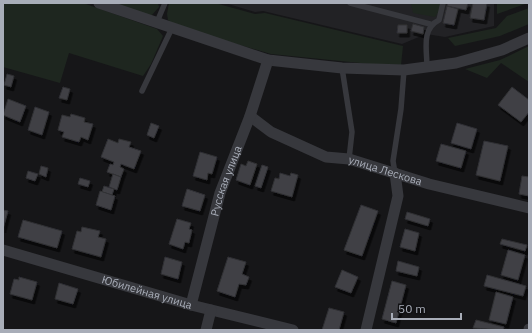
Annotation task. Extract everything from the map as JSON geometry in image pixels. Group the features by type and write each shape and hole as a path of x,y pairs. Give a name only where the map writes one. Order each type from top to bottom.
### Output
{"street":[{"path":"99,3 268,60 342,68 404,70 427,68 456,63 502,50 529,38"},
{"name":"Русская улица","path":"191,305 220,192 250,116 268,60"},
{"name":"улица Лескова","path":"250,116 270,132 309,151 326,157 349,159 429,184 529,208"},
{"path":"366,330 398,196 395,173"},
{"name":"Юбилейная улица","path":"3,250 191,305 293,330"},
{"path":"206,330 211,310"}],"lane":[{"path":"158,22 166,3"},
{"path":"350,3 430,24 439,20 443,3"},
{"path":"427,68 426,34 430,24"},
{"path":"142,91 172,28"},
{"path":"342,68 352,132 349,159"},
{"path":"395,173 393,161 401,109 404,70"}],"shaded area":[{"path":"3,3 83,3 157,29 163,36 151,64 143,76 69,53 60,83 3,67"},
{"path":"111,3 158,3 159,7 151,16"},
{"path":"169,3 215,3 255,14 265,13 403,46 401,65 370,64 271,54 175,26 168,20 167,14"},
{"path":"225,3 494,3 494,26 445,37 426,34 402,44 263,11 255,12"},
{"path":"411,3 440,3 440,10 435,17 413,13"},
{"path":"497,3 528,3 497,14"},
{"path":"529,8 529,24 500,36 455,46 448,38 496,28 507,16"},
{"path":"529,46 529,82 501,63 487,78 465,69 500,60"}],"building":[{"path":"448,3 468,3 466,10 447,6"},
{"path":"473,3 487,3 484,20 470,18"},
{"path":"447,6 458,9 454,25 443,23"},
{"path":"413,24 424,27 423,34 411,31"},
{"path":"398,25 407,25 407,33 397,33"},
{"path":"7,74 14,76 11,87 4,85"},
{"path":"63,87 70,89 67,100 59,98"},
{"path":"512,87 529,100 529,112 521,122 498,105"},
{"path":"8,99 26,106 20,122 3,115"},
{"path":"35,107 49,112 42,135 28,130"},
{"path":"71,114 85,118 84,122 93,124 88,140 81,137 79,142 62,137 64,132 58,130 62,115 70,117"},
{"path":"151,123 159,126 154,138 147,135"},
{"path":"457,123 477,129 471,149 451,143"},
{"path":"108,139 118,143 119,139 131,142 129,147 141,151 134,169 121,164 120,167 124,169 121,177 107,172 110,164 113,165 114,162 101,157"},
{"path":"484,141 508,146 500,181 476,175"},
{"path":"441,144 466,151 461,168 436,161"},
{"path":"200,152 217,157 212,174 208,173 207,180 193,176"},
{"path":"248,161 257,164 250,185 236,180 241,164 246,166"},
{"path":"262,165 268,167 261,188 255,186"},
{"path":"41,166 48,168 46,177 39,174"},
{"path":"28,171 38,174 35,181 26,178"},
{"path":"280,173 290,176 291,173 298,175 292,197 271,191 275,178 279,179"},
{"path":"113,174 121,177 117,190 109,187"},
{"path":"522,176 529,177 529,196 519,194"},
{"path":"80,178 90,181 88,187 78,184"},
{"path":"104,186 114,189 112,195 102,192"},
{"path":"187,189 205,195 200,211 182,206"},
{"path":"100,191 115,196 111,210 96,205"},
{"path":"361,205 378,211 362,256 344,250"},
{"path":"3,210 8,211 3,229"},
{"path":"407,212 430,219 428,226 405,219"},
{"path":"177,219 191,223 189,229 192,230 189,243 185,242 183,249 169,244"},
{"path":"23,220 62,231 57,248 18,237"},
{"path":"82,227 100,231 98,237 106,239 101,257 72,249 77,231 81,232"},
{"path":"405,229 419,233 415,251 400,247"},
{"path":"502,239 527,245 525,251 500,244"},
{"path":"508,250 525,255 518,280 501,275"},
{"path":"165,257 182,262 178,279 161,274"},
{"path":"228,257 246,262 242,274 249,277 246,285 239,284 235,297 217,291"},
{"path":"398,261 419,267 417,276 396,271"},
{"path":"342,270 358,277 351,293 335,287"},
{"path":"487,275 526,286 523,296 484,286"},
{"path":"19,277 37,282 32,300 10,294 14,279 19,280"},
{"path":"392,281 406,285 396,323 382,319"},
{"path":"59,283 78,289 73,304 55,299"},
{"path":"496,292 513,297 506,324 489,320"},
{"path":"329,308 344,312 339,330 322,330"},
{"path":"476,320 504,327 503,330 473,328"}]}
